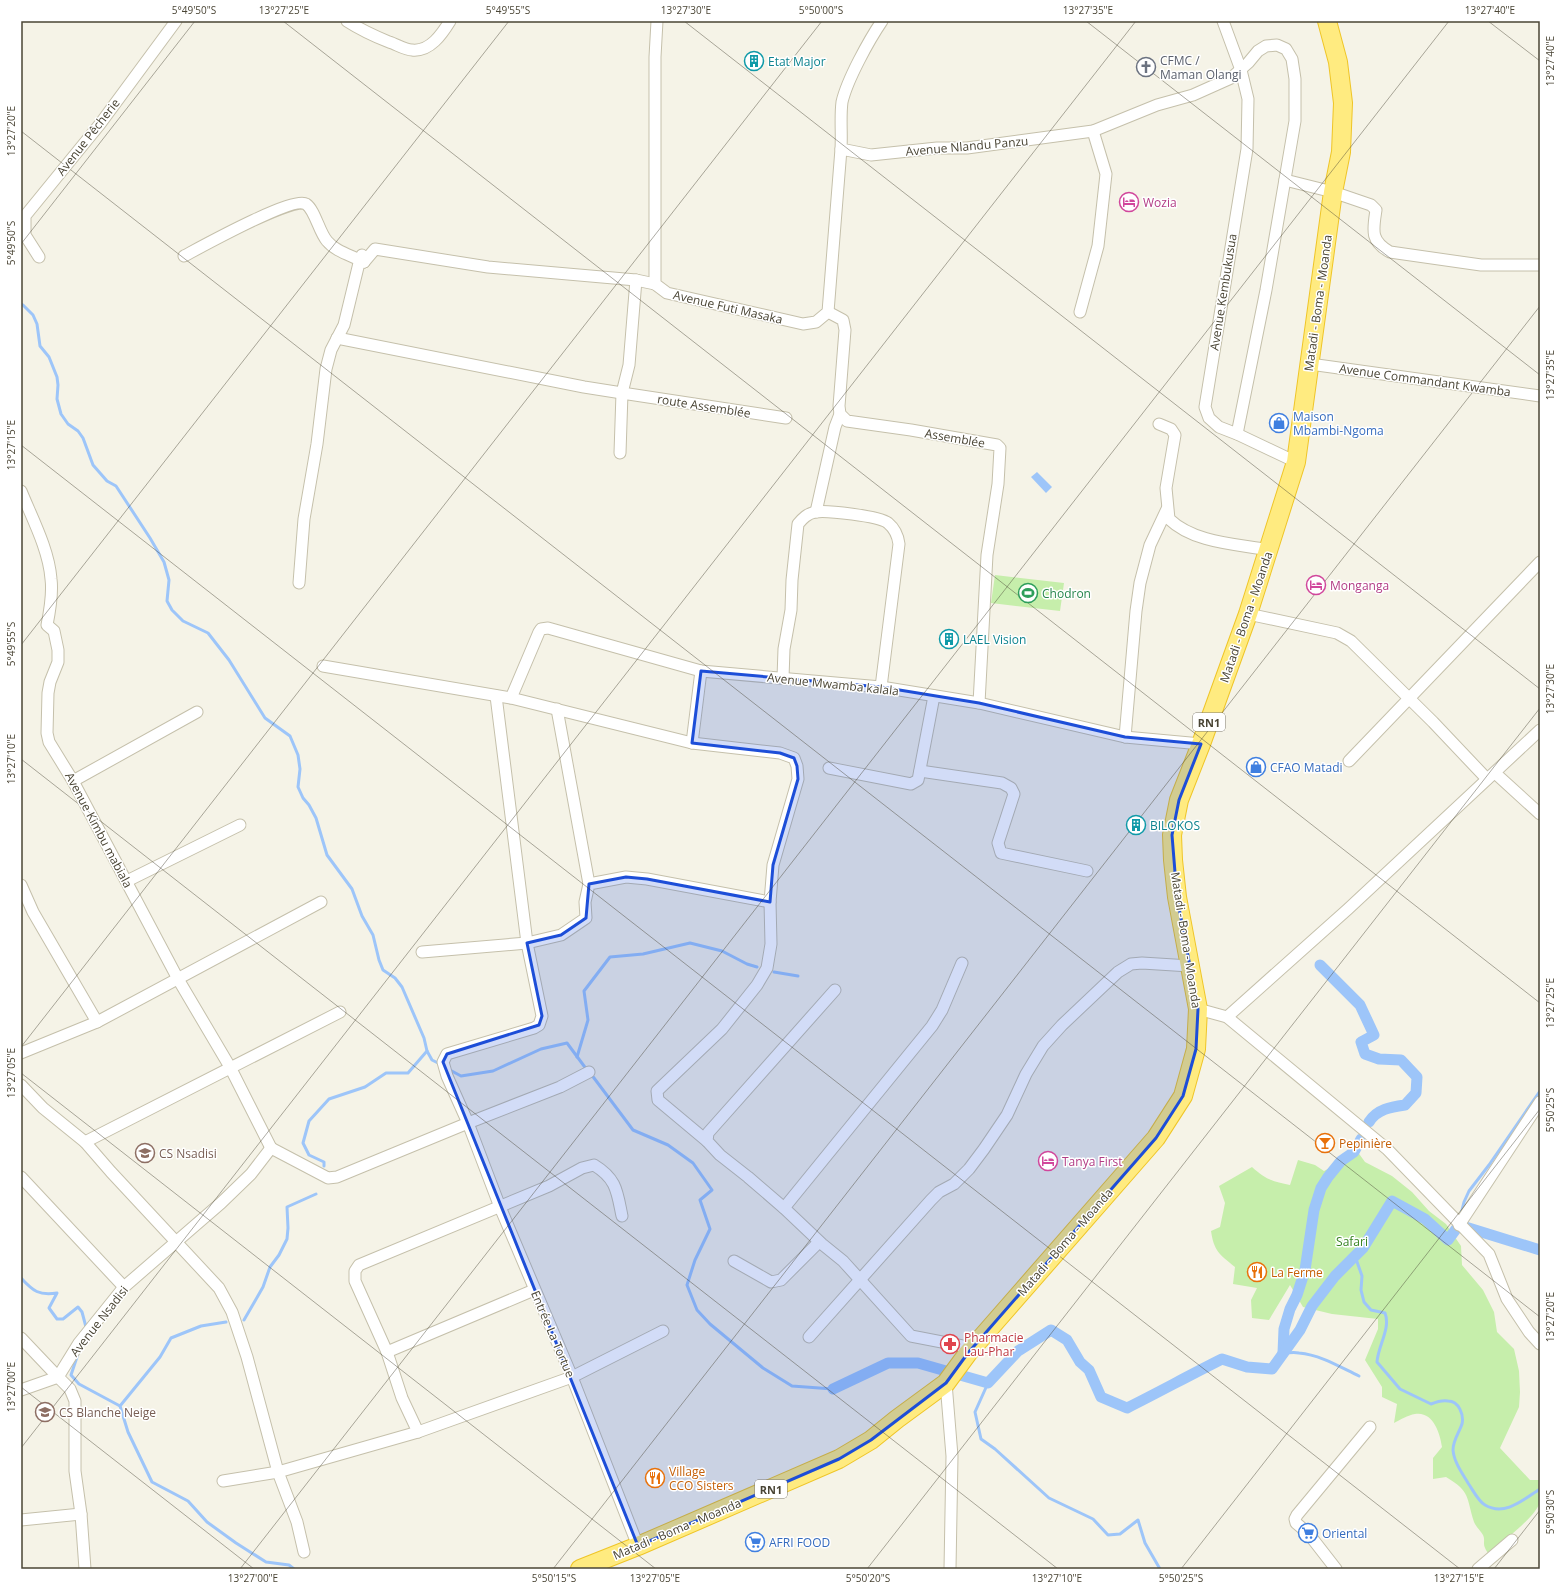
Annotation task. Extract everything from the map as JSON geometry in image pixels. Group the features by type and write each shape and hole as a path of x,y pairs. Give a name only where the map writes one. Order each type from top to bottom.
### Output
{"highway":[{"name":"Matadi - Boma - Moanda","path":"580,1569 638,1546 839,1460 871,1440 946,1383 970,1350 1156,1138 1183,1096 1196,1049 1198,1009 1177,897 1172,835 1179,800 1248,614 1296,462 1333,192 1341,152 1343,103 1338,62 1327,21"}],"street":[{"name":"Avenue Pêcherie","path":"39,257 25,235 26,216 31,207 100,124 176,21"},
{"path":"347,21 364,32 412,50 422,49 432,44 450,21"},
{"path":"655,284 655,57 657,21"},
{"path":"816,512 834,432 840,414 839,406 845,330 842,320 828,312 841,149 842,103 847,85 875,31 882,21"},
{"name":"Avenue Kembukusua","path":"1223,21 1241,70 1248,99 1247,149 1205,407 1209,418 1219,427 1296,462"},
{"name":"Avenue Nlandu Panzu","path":"841,149 871,155 937,148 967,148 1093,131 1157,105 1193,95 1231,78 1241,70 1258,51 1266,46 1277,45 1286,49 1292,59 1295,79 1294,121 1285,180"},
{"path":"1080,312 1098,246 1106,174 1093,131"},
{"path":"1237,434 1266,290 1285,180 1333,192 1371,205 1376,210 1374,224 1375,239 1380,246 1390,252 1481,265 1540,265"},
{"path":"184,256 275,210 299,202 306,204 311,210 326,240 336,250 362,261 344,325 330,350 326,369 317,444 304,519 299,583"},
{"name":"Avenue Futi Masaka","path":"362,261 375,249 488,267 636,280 655,284 667,293 803,324 816,322 828,312"},
{"path":"620,453 622,393 629,365 636,280"},
{"name":"route Assemblée","path":"337,338 584,387 786,418"},
{"name":"Avenue Commandant Kwamba","path":"1310,364 1540,396"},
{"name":"Assemblée","path":"840,414 847,421 911,430 997,445 1000,448 998,484 987,555 979,703"},
{"path":"1159,424 1171,429 1175,435 1166,488 1169,518 1177,526 1210,540 1269,550"},
{"name":"Avenue Kimbu mabiala","path":"21,492 45,551 52,579 47,625 54,631 58,650 58,662 50,682 48,692 47,733 49,742 73,781 178,979 230,1067 271,1148"},
{"path":"1125,738 1136,610 1140,583 1150,545 1167,508"},
{"path":"783,678 784,649 791,610 792,580 798,524 803,517 816,512 876,517 888,523 898,535 899,544 881,687"},
{"path":"1349,761 1540,562"},
{"path":"1248,614 1337,632 1351,641 1408,698 1491,776 1540,814"},
{"name":"Avenue Mwamba kalala","path":"511,698 539,632 541,629 548,628 701,671 881,687 979,703 1125,738 1201,744"},
{"path":"323,666 511,698 692,743 780,752 794,758 797,766 798,779 773,865 770,902 771,944 767,968 757,985 722,1029 657,1091 658,1100 707,1141 720,1155 784,1208 819,1242 842,1261 911,1336 970,1350"},
{"path":"692,743 701,671"},
{"path":"496,696 527,943"},
{"path":"829,768 911,784 918,780 934,696"},
{"path":"422,952 527,943 560,935 586,918 586,902 589,884 557,710"},
{"path":"73,781 197,712"},
{"path":"1227,1017 1348,909 1540,730"},
{"path":"920,771 1002,783 1010,788 1014,794 998,843 1001,853 1087,871"},
{"path":"127,881 240,825"},
{"path":"589,884 626,877 647,879 770,902"},
{"path":"21,885 33,912 97,1022"},
{"path":"21,1053 97,1022 321,902"},
{"name":"Entrée La Tortue","path":"527,943 542,1016 539,1025 534,1028 447,1054 443,1062 447,1076 468,1122 500,1207 572,1377 638,1546"},
{"path":"784,1208 932,1026 942,1010 962,963"},
{"path":"809,1337 931,1200 939,1192 954,1184 969,1169 1007,1114 1026,1074 1043,1046 1077,1011 1118,972 1131,964 1142,963 1190,966"},
{"path":"707,1141 708,1133 835,990"},
{"path":"1198,1009 1227,1017 1387,1149 1459,1225 1489,1254 1507,1299 1529,1332 1540,1344"},
{"path":"85,1142 340,1012"},
{"path":"271,1148 328,1178 337,1177 468,1122 560,1087 589,1072"},
{"path":"21,1085 43,1108 85,1142 219,1288 232,1312 278,1472 297,1522 304,1552"},
{"path":"1459,1225 1540,1102"},
{"name":"Avenue Nsadisi","path":"58,1377 79,1343 124,1287 221,1204 251,1174 271,1148"},
{"path":"418,1432 402,1398 387,1352 355,1281 356,1271 359,1265 549,1186 582,1168 594,1165 603,1171 614,1183 622,1216"},
{"path":"21,1177 124,1287"},
{"path":"734,1261 771,1282 781,1280 819,1242"},
{"path":"387,1352 534,1290"},
{"path":"223,1481 278,1472 418,1432 572,1377 663,1330"},
{"path":"21,1338 70,1389 75,1401 75,1471 82,1514 85,1569"},
{"path":"21,1390 58,1377"},
{"path":"946,1383 952,1456 950,1569"},
{"path":"1336,1569 1295,1519 1296,1515 1370,1427"},
{"path":"21,1520 82,1514"},
{"path":"1478,1569 1512,1540"}],"highlighted area":[{"path":"701,671 881,687 979,703 1125,737 1201,744 1179,800 1172,835 1177,897 1198,1009 1196,1049 1183,1096 1156,1138 968,1353 946,1383 871,1440 839,1459 638,1546 443,1062 447,1054 539,1025 542,1016 527,943 561,935 586,918 589,884 626,877 647,879 770,902 773,865 798,779 797,766 794,758 780,753 692,743"}],"green space":[{"name":"Chodron","path":"995,575 1064,583 1060,611 991,603"},
{"name":"Safari","path":"1352,1144 1365,1162 1392,1176 1412,1192 1429,1211 1446,1224 1461,1246 1462,1265 1483,1290 1494,1312 1497,1332 1514,1349 1519,1371 1519,1407 1500,1448 1530,1480 1540,1480 1541,1500 1537,1508 1525,1523 1488,1553 1484,1545 1484,1537 1474,1522 1464,1491 1446,1477 1433,1479 1433,1458 1442,1447 1437,1430 1431,1419 1421,1414 1415,1414 1394,1423 1397,1404 1382,1397 1382,1387 1365,1360 1378,1329 1378,1319 1332,1314 1303,1307 1290,1285 1269,1320 1252,1318 1251,1300 1257,1288 1233,1284 1235,1267 1218,1252 1214,1243 1211,1231 1220,1227 1225,1203 1219,1186 1252,1167 1270,1179 1279,1183 1290,1185 1298,1160 1315,1165 1324,1171 1340,1160"}],"water":[{"path":"1037,472 1052,487 1046,493 1031,477"}],"waterway":[{"path":"21,304 33,315 37,324 40,346 49,357 57,377 57,399 61,414 68,424 78,431 83,438 93,465 107,481 116,486 164,562 169,580 167,601 172,610 183,621 208,633 229,660 265,718 290,736 298,755 300,769 298,787 316,818 327,855 352,889 362,916 373,935 383,970 395,978 402,987 424,1038 427,1051 432,1060 440,1064"},
{"path":"577,1057 588,1020 584,991 610,957 643,954 690,943 722,951 747,964 757,967"},
{"path":"1320,965 1360,1005 1374,1035 1361,1042 1365,1054 1379,1059 1401,1060 1417,1077 1416,1093 1405,1105 1380,1111 1369,1122"},
{"path":"774,972 798,976"},
{"path":"448,1069 461,1076 493,1071 541,1049 567,1043 587,1070"},
{"path":"324,1166 324,1162 309,1155 303,1143 309,1121 329,1099 365,1087 386,1073 408,1073 427,1051"},
{"path":"591,1074 633,1130 668,1145 693,1163 712,1190 700,1200 710,1229 695,1260 687,1285 697,1310 710,1324 763,1368 792,1386 833,1389"},
{"path":"1461,1214 1469,1191 1489,1165 1540,1091"},
{"path":"1283,1353 1284,1329 1305,1270 1314,1210 1321,1188 1341,1161 1354,1152 1361,1139"},
{"path":"244,1320 263,1287 270,1267 279,1255 287,1239 287,1207 316,1194"},
{"path":"833,1389 888,1363 918,1363 988,1383 1018,1351 1051,1330 1067,1340 1080,1362 1089,1370 1101,1397 1127,1408 1222,1359 1247,1367 1272,1369 1300,1330 1312,1306 1335,1276 1363,1248 1392,1201 1425,1219 1448,1240 1459,1225 1540,1250"},
{"path":"1355,1256 1362,1276 1361,1290 1364,1302 1371,1310 1385,1313 1386,1325 1377,1362 1400,1389 1431,1404 1439,1401 1446,1401 1455,1403 1458,1406 1462,1417 1462,1424 1454,1443 1453,1450 1461,1471 1478,1498 1482,1503 1492,1508 1507,1508 1521,1502 1540,1489"},
{"path":"21,1278 37,1292 45,1294 57,1293 49,1308 57,1319 63,1319 78,1307 82,1312 86,1327"},
{"path":"226,1322 201,1326 171,1338 160,1357 120,1406 128,1432 152,1482 188,1501 207,1522 266,1562 289,1565 294,1569"},
{"path":"1283,1353 1297,1353 1315,1356 1359,1376"},
{"path":"78,1354 71,1375 79,1384 120,1406"},
{"path":"988,1383 975,1412 981,1439 995,1449 1049,1498 1093,1519 1108,1535 1120,1534 1138,1520 1145,1543 1160,1569"}],"place":[{"name":"Etat Major","path":"754,61"},
{"name":"CFMC / Maman Olangi","path":"1146,67"},
{"name":"Wozia","path":"1129,202"},
{"name":"Maison Mbambi-Ngoma","path":"1279,423"},
{"name":"Monganga","path":"1316,585"},
{"name":"Chodron","path":"1028,593"},
{"name":"LAEL Vision","path":"949,639"},
{"name":"CFAO Matadi","path":"1256,767"},
{"name":"BILOKOS","path":"1136,825"},
{"name":"Pepinière","path":"1325,1143"},
{"name":"CS Nsadisi","path":"145,1153"},
{"name":"Tanya First","path":"1048,1161"},
{"name":"La Ferme","path":"1257,1272"},
{"name":"Pharmacie Lau-Phar","path":"950,1344"},
{"name":"CS Blanche Neige","path":"45,1412"},
{"name":"Village CCO Sisters","path":"655,1478"},
{"name":"Oriental","path":"1308,1533"},
{"name":"AFRI FOOD","path":"755,1542"}]}
